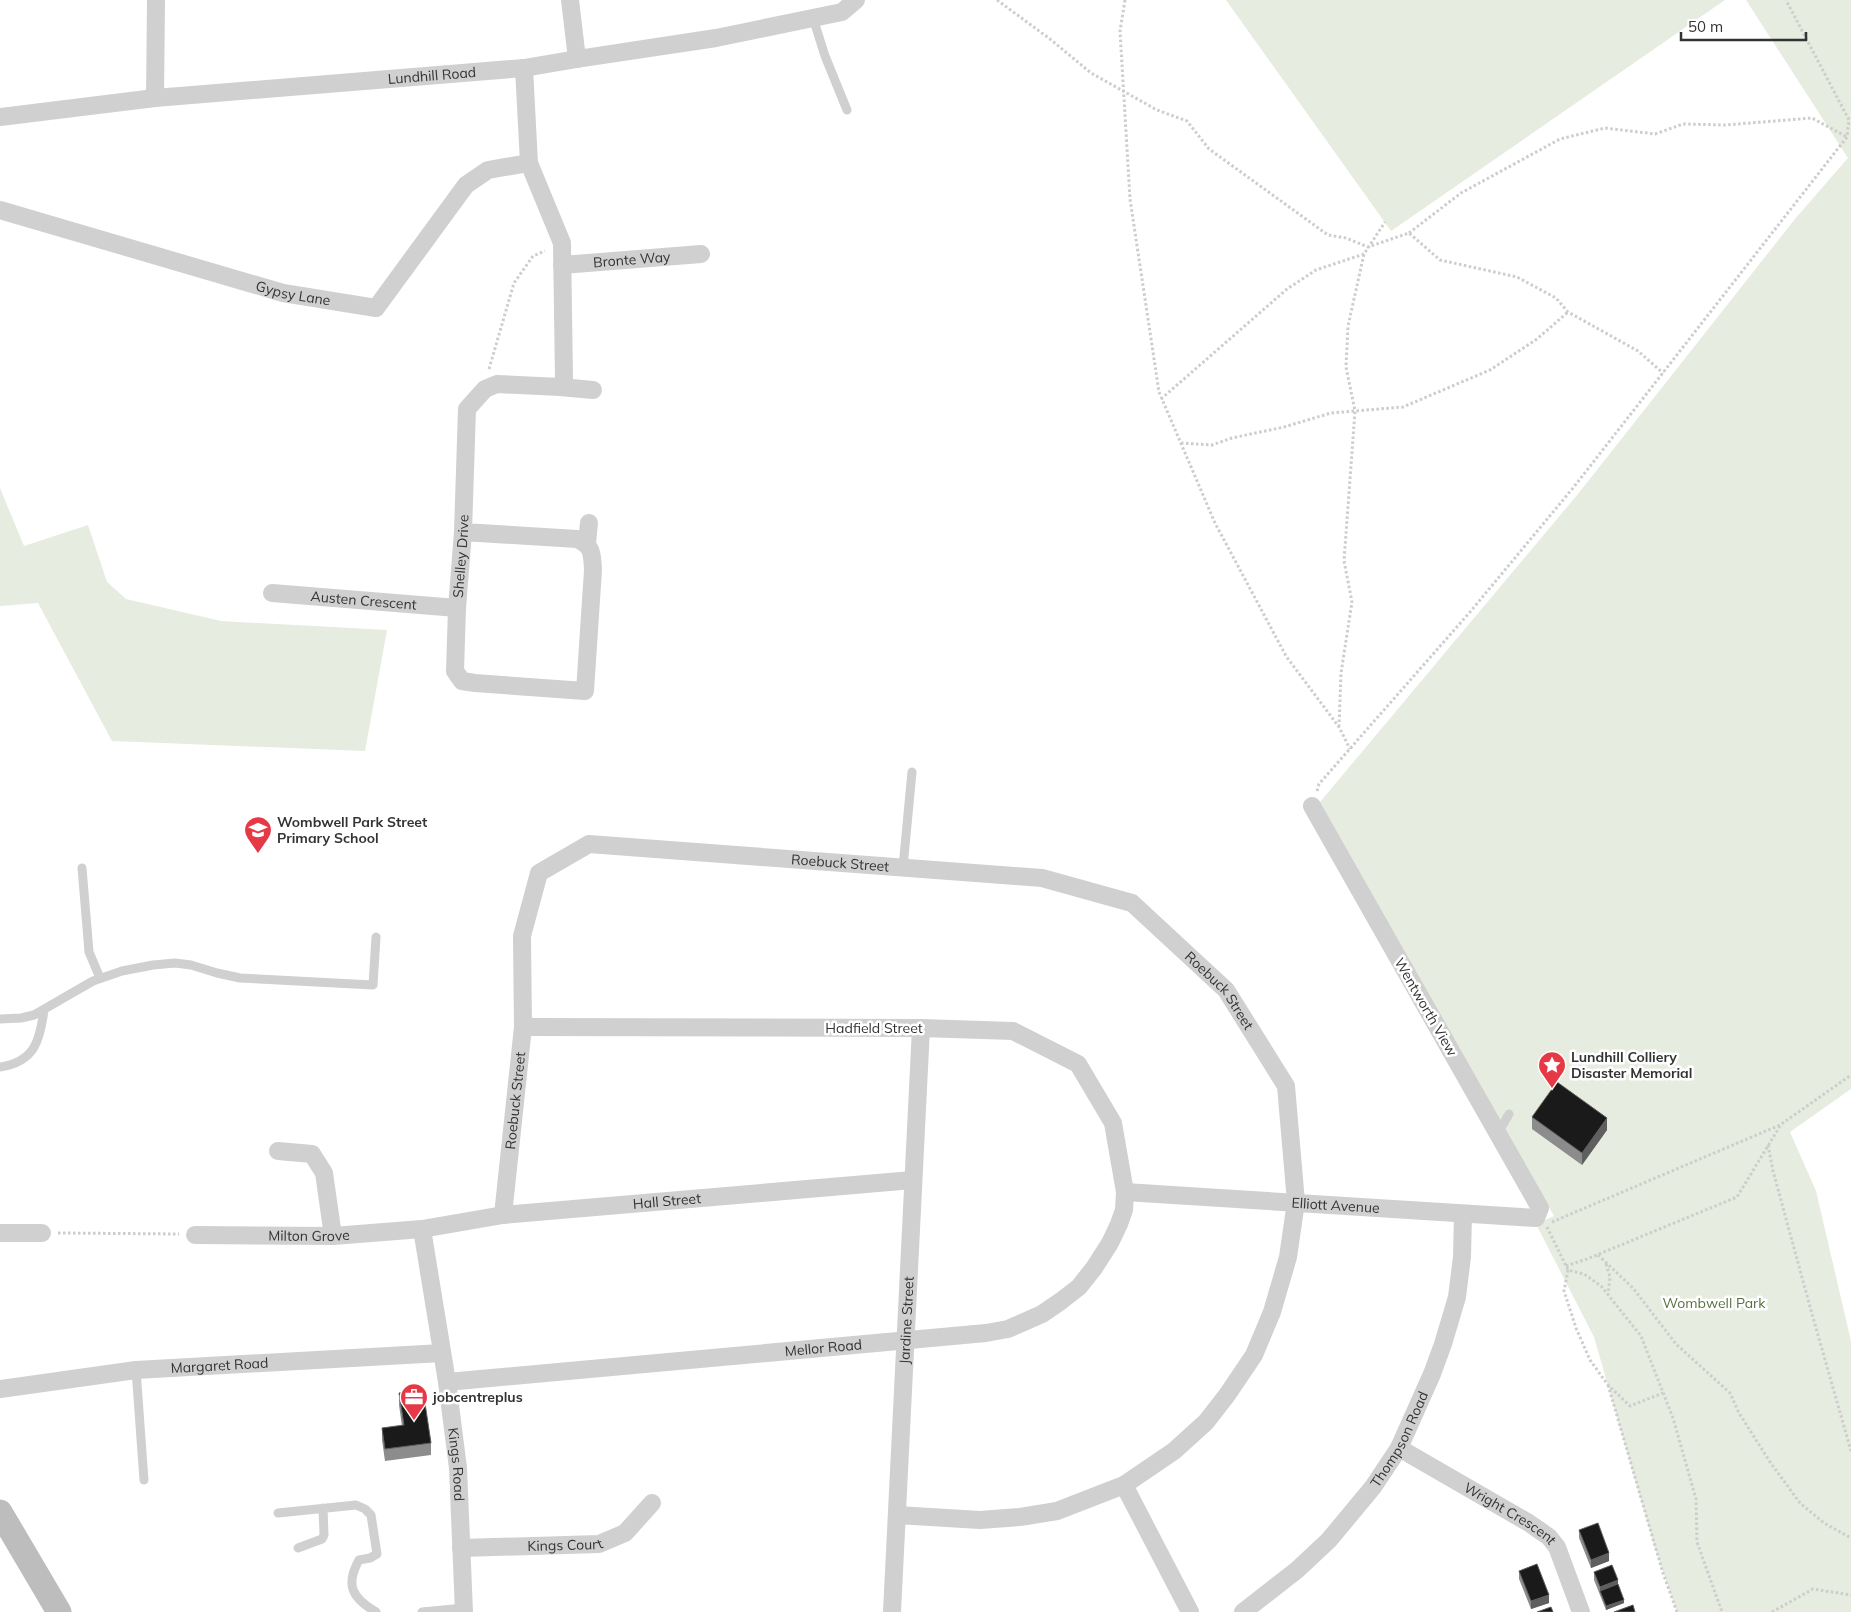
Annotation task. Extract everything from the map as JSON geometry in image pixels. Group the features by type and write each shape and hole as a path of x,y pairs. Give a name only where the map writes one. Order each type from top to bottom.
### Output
{"street":[{"path":"155,98 156,0"},
{"path":"570,0 577,59"},
{"name":"Lundhill Road","path":"0,116 155,98 524,68 716,38 842,12 856,0"},
{"path":"524,68 529,163 562,243 564,379 560,387"},
{"name":"Gypsy Lane","path":"0,210 283,294 376,308 466,185 488,170 529,163"},
{"name":"Bronte Way","path":"562,265 701,254"},
{"name":"Shelley Drive","path":"587,544 592,552 593,570 585,691 462,681 455,671 457,608 463,532 467,409 485,389 497,384 593,390"},
{"path":"463,532 577,539 587,544 589,523"},
{"name":"Austen Crescent","path":"272,593 457,608"},
{"name":"Wentworth View","path":"1312,806 1540,1208"},
{"name":"Roebuck Street","path":"503,1215 523,1027 522,936 539,873 589,844 1042,878 1132,902 1226,990 1286,1086 1296,1202 1288,1257 1272,1312 1254,1355 1227,1395 1190,1438 1159,1462 1124,1485 1057,1510 1038,1515 980,1520 897,1515"},
{"name":"Hadfield Street","path":"523,1027 922,1028 1013,1031 1078,1064 1113,1123 1125,1192"},
{"name":"Jardine Street","path":"892,1612 922,1028"},
{"path":"278,1151 312,1154 324,1173 333,1236"},
{"name":"Hall Street","path":"422,1229 503,1215 913,1180"},
{"name":"Elliott Avenue","path":"1125,1192 1536,1218 1540,1208"},
{"name":"Mellor Road","path":"447,1382 986,1333 1008,1329 1042,1314 1079,1287 1110,1243 1124,1210 1125,1192"},
{"name":"Thompson Road","path":"1243,1612 1297,1570 1329,1540 1373,1487 1399,1448 1432,1374 1457,1297 1462,1257 1463,1214"},
{"name":"Milton Grove","path":"195,1235 333,1236 422,1229"},
{"name":"Kings Road","path":"422,1229 447,1382 458,1468 464,1610"},
{"path":"0,1233 42,1233"},
{"name":"Margaret Road","path":"0,1389 136,1370 442,1353"},
{"name":"Wright Crescent","path":"1399,1448 1549,1537 1557,1548 1581,1612"},
{"path":"1124,1485 1190,1612"},
{"name":"Kings Court","path":"461,1548 599,1544 625,1533 652,1503"},
{"path":"0,1512 60,1612"}],"lane":[{"path":"813,18 825,56 846,110"},
{"path":"903,868 912,772"},
{"path":"82,868 89,952 100,978"},
{"path":"0,1019 34,1015 100,978 145,966 175,963 191,965 217,974 240,978 373,984 376,937"},
{"path":"0,1067 16,1063 27,1057 35,1048 40,1038 44,1010"},
{"path":"1498,1133 1510,1114"},
{"path":"136,1370 144,1480"},
{"path":"278,1513 356,1506 365,1509 371,1515 377,1554 370,1558 359,1560 353,1572 351,1583 357,1598 376,1612"},
{"path":"298,1548 322,1539 324,1535 323,1508"},
{"path":"422,1612 464,1610"}],"path":[{"path":"997,0 1050,39 1091,73 1157,110 1188,121 1209,149 1328,235 1346,238 1368,248 1409,233 1461,193 1544,148 1560,140 1605,128 1655,134 1683,124 1725,125 1812,118 1847,138"},
{"path":"1125,0 1120,31 1130,199 1158,392 1215,523 1286,656 1339,727 1350,749"},
{"path":"1312,806 1319,784 1470,612 1573,488 1847,138 1850,120 1791,6 1786,0"},
{"path":"1339,727 1341,673 1352,602 1344,561 1355,411 1346,367 1348,326 1364,254 1385,222"},
{"path":"1409,233 1440,260 1517,278 1556,298 1568,312 1638,351 1663,373"},
{"path":"487,376 514,283 533,256 562,243"},
{"path":"1161,399 1287,289 1316,270 1364,254"},
{"path":"1180,443 1212,445 1232,438 1284,427 1331,413 1403,407 1443,392 1490,370 1537,340 1568,312"},
{"path":"1546,1225 1780,1125 1851,1075"},
{"path":"1566,1266 1598,1255 1737,1197 1780,1125"},
{"path":"1768,1146 1773,1171 1851,1451"},
{"path":"1540,1208 1546,1225 1568,1270 1564,1291 1576,1328 1590,1360 1608,1385 1630,1406 1663,1393"},
{"path":"42,1233 195,1235"},
{"path":"1598,1255 1633,1288 1676,1344 1730,1392 1739,1414 1770,1462 1800,1503 1824,1523 1851,1538"},
{"path":"1606,1263 1610,1277 1608,1295"},
{"path":"1568,1270 1584,1274 1601,1286 1641,1336 1673,1418 1696,1499 1697,1542 1722,1612"},
{"path":"1608,1385 1660,1564 1677,1612"},
{"path":"1772,1612 1813,1589 1851,1595"}],"green space":[{"path":"1226,0 1725,0 1391,231"},
{"name":"Wombwell Park","path":"1746,0 1851,0 1851,1089 1790,1132 1816,1191 1851,1341 1851,1612 1677,1612 1654,1545 1594,1337 1536,1224 1554,1216 1320,802 1578,494 1795,219 1848,158"},
{"path":"0,488 24,546 88,525 107,582 126,599 221,621 387,630 365,751 112,741 38,603 0,606"}],"building":[{"path":"1557,1082 1607,1118 1582,1153 1532,1117"},
{"name":"jobcentreplus","path":"423,1390 431,1443 385,1449 382,1428 404,1425 399,1393"},
{"path":"1598,1523 1609,1553 1591,1560 1579,1530"},
{"path":"1537,1564 1549,1595 1531,1601 1519,1571"},
{"path":"1612,1565 1618,1580 1600,1587 1594,1572"},
{"path":"1618,1584 1624,1600 1606,1606 1600,1591"},
{"path":"1633,1605 1635,1612 1614,1612"},
{"path":"1551,1607 1553,1612 1537,1612"}],"place":[{"name":"Wombwell Park Street Primary School","path":"258,854"},
{"name":"Lundhill Colliery Disaster Memorial","path":"1552,1089"},
{"name":"jobcentreplus","path":"414,1421"}]}
